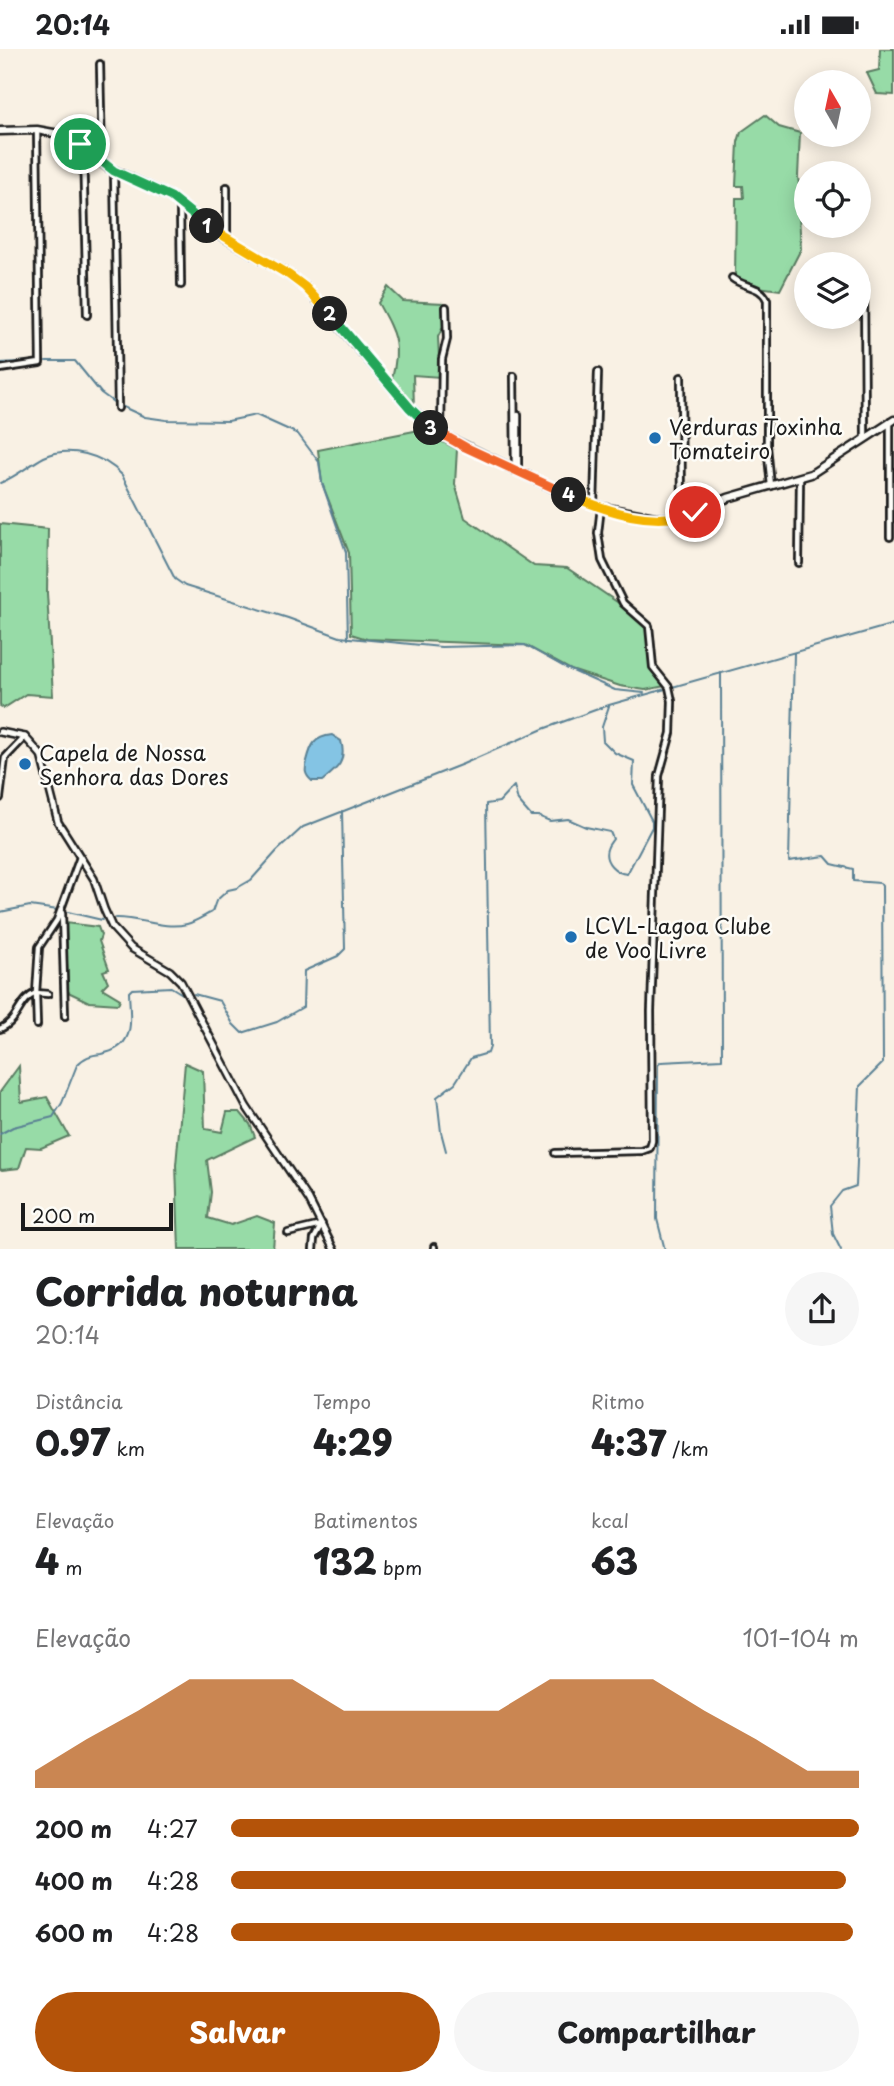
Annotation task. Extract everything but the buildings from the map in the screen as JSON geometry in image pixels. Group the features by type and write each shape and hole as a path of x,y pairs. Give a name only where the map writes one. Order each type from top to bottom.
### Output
{"main road":[{"path":"0,131 37,130 67,137 114,171 159,191 180,204 227,240 286,273 305,287 410,408 441,434 517,472 593,505 649,518 682,517 728,498 800,479 825,466 892,421"}],"street":[{"path":"100,64 102,163"},
{"path":"0,369 40,363 37,130"},
{"path":"83,147 88,315"},
{"path":"114,171 118,408"},
{"path":"227,187 227,240"},
{"path":"180,204 181,285"},
{"path":"732,278 760,290 767,300 767,446 771,487"},
{"path":"441,434 442,359 447,339 446,307"},
{"path":"864,329 865,437"},
{"path":"593,505 598,372"},
{"path":"514,376 517,472"},
{"path":"681,377 682,517"},
{"path":"517,472 518,415"},
{"path":"890,537 892,421"},
{"path":"799,562 800,479"},
{"path":"555,1153 640,1151 651,1146 650,1011 659,776 671,733 670,689 653,667 649,626 623,603 602,559 598,533 601,507"},
{"path":"0,733 25,737 42,758 55,816 94,879 104,909 117,933 137,953 170,971 180,982 246,1106 309,1200 334,1249"},
{"path":"0,799 5,758 25,737"},
{"path":"37,1025 39,947 57,920 80,856"},
{"path":"62,908 65,1016"},
{"path":"0,1029 10,1024 26,999 36,993 48,994"},
{"path":"288,1233 321,1224"},
{"path":"313,1249 321,1224"}],"green space":[{"path":"880,49 894,49 894,95 877,94 872,84 872,72 879,70"},
{"path":"765,115 779,127 794,131 794,147 799,147 799,161 794,161 794,238 800,238 801,249 799,252 794,252 794,263 780,290 751,286 735,278 736,198 744,198 743,186 736,186 741,132"},
{"path":"388,287 403,301 444,303 444,325 438,337 440,377 413,375 414,407 392,379 396,357 395,339 378,303"},
{"path":"419,430 457,449 455,484 465,518 534,566 567,568 645,621 649,626 652,661 665,686 645,690 620,686 571,670 525,645 367,639 351,634 349,553 322,483 318,450"},
{"path":"0,524 48,529 47,593 53,696 26,694 4,708 0,706"},
{"path":"65,923 98,927 101,935 99,941 109,969 103,971 108,982 102,988 120,999 118,1004 89,1002 66,991"},
{"path":"185,1063 203,1071 205,1129 222,1132 227,1112 240,1112 250,1124 255,1137 207,1160 211,1192 208,1218 231,1225 257,1216 275,1223 273,1249 179,1249 176,1165"},
{"path":"19,1066 21,1102 47,1097 69,1136 41,1148 26,1147 19,1168 2,1170 0,1092"}],"water":[{"path":"332,735 341,741 342,760 322,781 312,781 306,769 310,750 317,740"}],"waterway":[{"path":"0,363 37,361"},
{"path":"46,361 75,361 101,393 116,404"},
{"path":"121,406 145,417 166,420 228,421 256,415 298,434 319,462 322,483 346,552 348,639"},
{"path":"0,483 54,454 75,452 96,457 122,475 175,579 185,586 340,637 441,647 525,645 566,668 615,690 644,693"},
{"path":"115,918 169,925 190,923 212,912 216,901 228,890 251,880 303,827 463,764 543,729 609,705 894,624"},
{"path":"794,653 789,861 825,856 832,864 853,869 853,881 880,883 882,886 883,1063 860,1086 856,1186 842,1191 830,1206 833,1234 840,1249"},
{"path":"665,1249 657,1219 658,1065 661,1062 722,1059 721,673"},
{"path":"446,1151 437,1097 455,1083 471,1058 488,1053 490,1047 486,804 499,802 514,786 518,801 531,816 550,821 568,819 586,827 610,832 613,839 607,849 607,858 615,869 627,874 652,827 652,821 633,785 634,761 615,753 603,741 602,727 609,706"},
{"path":"194,994 220,1001 233,1024 242,1033 277,1022 303,1007 304,971 338,956 345,949 342,811"},
{"path":"0,912 30,906 58,910"},
{"path":"68,912 102,920"},
{"path":"0,1134 13,1127 53,1117 62,1103 77,1065 88,1057 113,1051 121,1045 129,1031 129,992 132,989 171,987 184,995"}],"place":[{"name":"Verduras Toxinha Tomateiro","path":"655,438"},
{"name":"Capela de Nossa Senhora das Dores","path":"25,764"},
{"name":"LCVL-Lagoa Clube de Voo Livre","path":"571,937"}],"route":[{"path":"80,144 114,171 171,197 215,232 299,282 318,300 421,420 441,434 518,473 601,507 649,518 682,517 695,512"}]}
